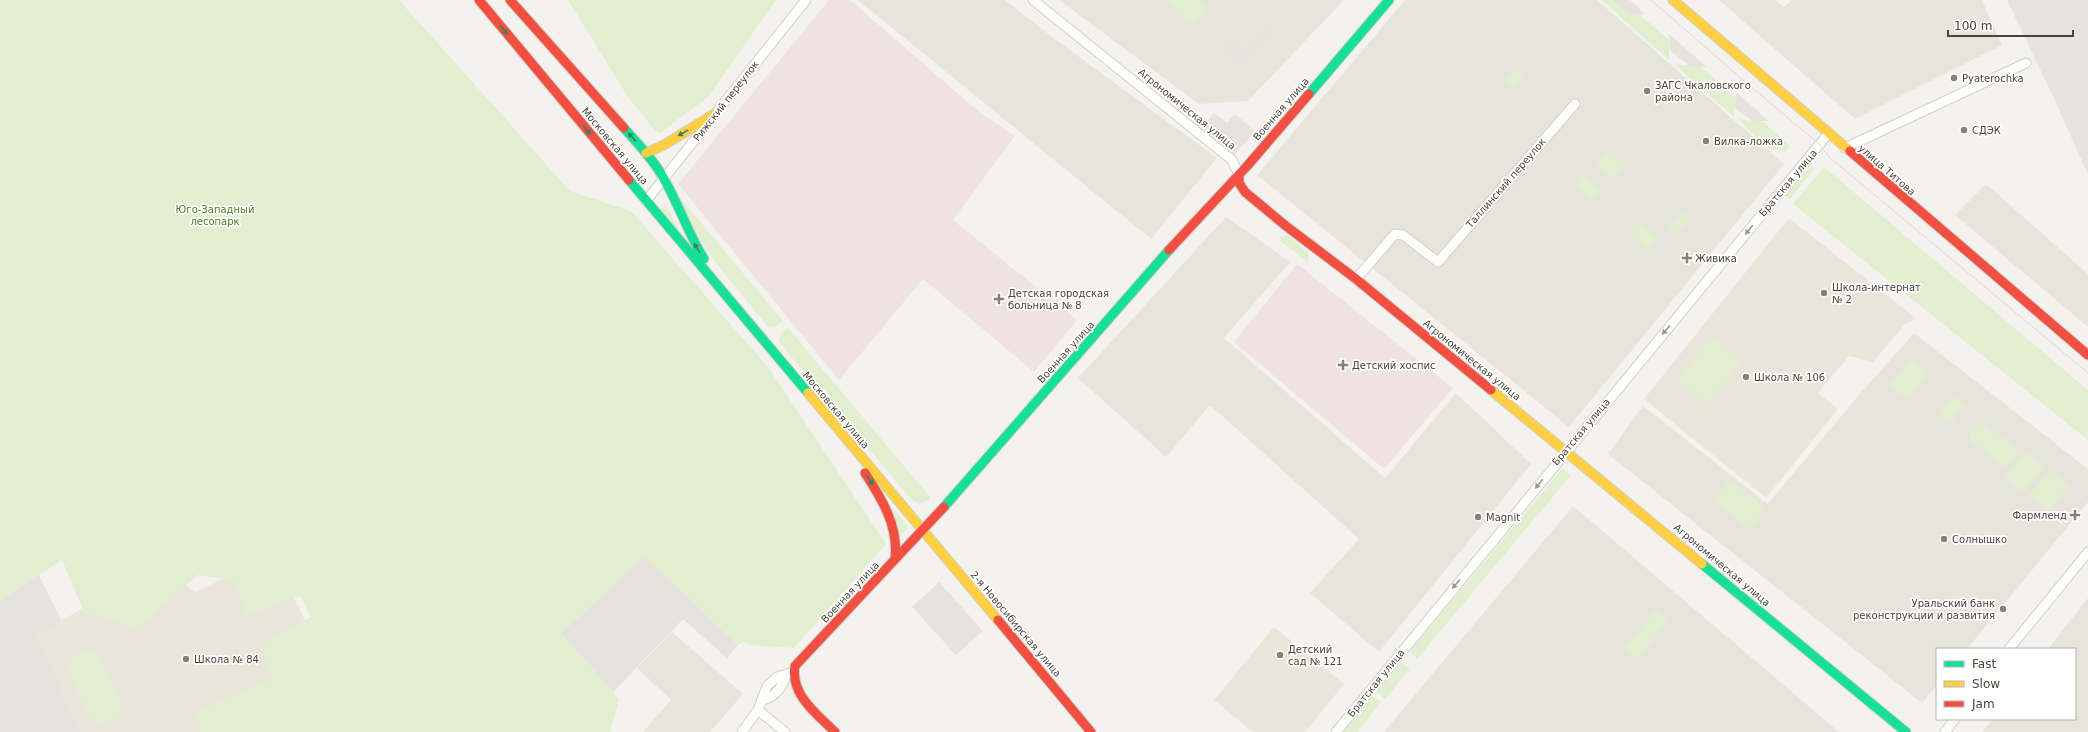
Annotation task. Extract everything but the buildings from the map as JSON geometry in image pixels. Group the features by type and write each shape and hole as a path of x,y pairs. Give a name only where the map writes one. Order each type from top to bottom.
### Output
{"main road":[{"name":"Московская улица","path":"479,0 922,530"},
{"name":"Московская улица","path":"510,0 646,153 664,179 690,236 734,305"},
{"name":"Военная улица","path":"789,673 922,530 1190,228 1239,175 1389,0"},
{"name":"улица Титова","path":"1673,0 2088,355"},
{"path":"646,153 664,145 716,113"},
{"name":"Агрономическая улица","path":"1239,175 1239,183 1245,192 1286,226 1356,279 1906,732"},
{"path":"852,446 855,458 882,499 897,542 895,559"},
{"name":"2-я Новосибирская улица","path":"922,530 1091,732"},
{"path":"789,673 799,693 835,732"}],"street":[{"name":"Рижский переулок","path":"646,201 806,0"},
{"name":"Агрономическая улица","path":"1033,0 1232,160 1239,175"},
{"path":"1845,148 2026,63"},
{"name":"Таллинский переулок","path":"1356,279 1395,234 1403,235 1438,262 1575,104"},
{"name":"Братская улица","path":"1336,732 1828,134"},
{"path":"2010,648 2088,552"},
{"name":"Военная улица","path":"789,673 784,684 770,698 763,700 764,692 767,686 777,677 789,673"},
{"path":"742,732 758,710 763,700"},
{"path":"758,710 785,732"},
{"path":"1945,732 1954,720"}],"shaded area":[{"path":"829,0 850,0 978,111 1015,136 953,220 1077,320 1034,372 923,279 839,380 678,184"},
{"path":"858,0 1005,0 1056,40 1217,158 1151,239"},
{"path":"1059,0 1344,0 1248,101 1199,104"},
{"path":"1405,0 1597,0 1784,164 1569,427 1257,175"},
{"path":"1613,0 1630,0 1645,14 1631,16"},
{"path":"1719,0 1775,0 1784,7 1792,0 1982,0 2002,45 1855,119"},
{"path":"2007,0 2088,0 2088,174 2049,88"},
{"path":"1268,28 1271,31 1242,65 1222,49 1229,41 1246,54"},
{"path":"1669,34 1707,67 1689,66 1670,50"},
{"path":"1736,92 1769,121 1752,121 1735,108"},
{"path":"1214,113 1227,123 1235,114 1255,131 1232,158 1199,130"},
{"path":"1986,184 2088,274 2088,327 1955,215"},
{"path":"1226,217 1290,262 1224,338 1385,478 1456,393 1531,464 1379,652 1310,593 1359,539 1210,405 1166,457 1078,378"},
{"name":"Школа № 106","path":"1789,218 1917,319 1905,324 1873,362 1849,356 1818,393 1838,409 1766,498 1644,399"},
{"name":"Детский хоспис","path":"1297,264 1453,388 1384,469 1234,342"},
{"path":"1081,333 1087,335 1055,371 1052,366"},
{"path":"1914,333 2088,469 2088,502 1968,648 1936,648 1936,686 1922,703 1608,454 1643,406 1768,504 1858,396"},
{"name":"Солнышко","path":"1928,480 2007,541 1960,600 1882,536"},
{"path":"1573,506 1839,732 1384,732"},
{"path":"633,545 738,645 727,658 683,619 613,692 561,633 623,577"},
{"name":"Школа № 84","path":"273,555 336,684 238,732 81,732 37,635 157,565 195,592"},
{"path":"39,575 62,621 37,635 81,732 0,732 0,600"},
{"path":"939,582 983,631 956,655 912,607"},
{"path":"2088,598 2088,732 1982,732 1992,720 2076,720 2076,648 2049,648"},
{"name":"Детский сад № 121","path":"1274,627 1344,684 1305,732 1253,732 1214,700"},
{"path":"672,632 743,694 710,732 643,732 671,700 637,668"}],"green space":[{"name":"Юго-Западный лесопарк","path":"0,0 399,0 570,191 631,211 768,367 886,544 794,648 749,645 743,641 738,645 645,557 561,633 619,699 610,732 200,732 196,711 272,679 260,645 311,617 300,596 246,616 235,581 198,575 137,629 84,612 62,560 0,600"},
{"path":"568,0 776,0 708,97 660,133 654,129 628,97"},
{"path":"1165,0 1199,0 1205,6 1205,13 1194,24 1187,23"},
{"path":"1601,0 1613,0 1631,16 1640,15 1669,40 1669,60"},
{"path":"1674,64 1701,67 1736,98 1734,117"},
{"path":"1516,69 1524,76 1514,89 1505,81"},
{"path":"1736,118 1762,121 1790,146 1785,152 1767,148"},
{"path":"1608,149 1626,164 1612,178 1595,164"},
{"path":"1807,165 1815,168 1790,199 1785,196 1784,191"},
{"path":"1824,167 2088,390 2088,440 1793,204"},
{"path":"1582,174 1601,190 1592,200 1573,184"},
{"path":"678,195 783,321 774,328 768,327 719,267 694,231"},
{"path":"666,204 687,247 658,211"},
{"path":"1682,212 1690,218 1676,234 1668,227"},
{"path":"1638,222 1657,238 1648,249 1628,233"},
{"path":"1282,236 1289,236 1308,253 1309,257 1307,262 1279,240"},
{"path":"788,328 930,497 929,500 919,504 910,498 794,360 779,341 780,334"},
{"path":"1713,336 1742,361 1707,404 1677,380"},
{"path":"1911,359 1929,373 1907,399 1890,385"},
{"path":"1953,396 1966,406 1964,409 1957,410 1954,413 1954,420 1950,423 1939,415"},
{"path":"1981,421 2017,449 2018,452 2007,466 2003,466 1969,439 1969,435"},
{"path":"2027,451 2045,466 2022,493 2004,478"},
{"path":"1562,469 1571,475 1417,659 1410,651"},
{"path":"2050,470 2070,486 2049,510 2029,495"},
{"path":"1730,480 1766,509 1750,530 1713,500"},
{"path":"893,508 908,527 899,537"},
{"path":"1655,610 1669,620 1638,659 1625,648"},
{"path":"86,649 98,656 122,703 118,718 100,724 89,717 67,669 71,658"},
{"path":"1401,662 1410,669 1385,699 1376,692"},
{"path":"1371,695 1381,702 1358,732 1341,732"}],"tram line":[{"path":"1651,0 1820,145 1829,157 2088,373"}],"traffic: fast":[{"path":"1309,94 1389,0"},
{"path":"624,128 656,165 704,259"},
{"path":"629,180 808,393"},
{"path":"944,507 1169,250"},
{"path":"1702,564 1906,732"}],"traffic: slow":[{"path":"1673,0 1850,151"},
{"path":"646,153 664,145 716,113"},
{"path":"1491,390 1702,564"},
{"path":"808,393 998,620"}],"traffic: jam":[{"path":"479,0 629,180"},
{"path":"510,0 624,128"},
{"path":"1169,250 1248,165 1309,94"},
{"path":"1850,151 2088,355"},
{"path":"1239,175 1239,183 1245,192 1286,226 1356,279 1491,390"},
{"path":"865,473 883,503 892,525 896,547 895,559"},
{"path":"835,732 813,711 801,695 797,686 795,666 944,507"},
{"path":"998,620 1091,732"}],"place":[{"name":"Pyaterochka","path":"1954,78"},
{"name":"ЗАГС Чкаловского района","path":"1647,91"},
{"name":"СДЭК","path":"1964,130"},
{"name":"Вилка-ложка","path":"1706,141"},
{"name":"Живика","path":"1687,258"},
{"name":"Школа-интернат № 2","path":"1824,293"},
{"name":"Детская городская больница № 8","path":"999,299"},
{"name":"Детский хоспис","path":"1343,365"},
{"name":"Школа № 106","path":"1746,377"},
{"name":"Фармленд","path":"2075,515"},
{"name":"Magnit","path":"1478,517"},
{"name":"Солнышко","path":"1944,539"},
{"name":"Уральский банк реконструкции и развития","path":"2003,609"},
{"name":"Детский сад № 121","path":"1280,655"},
{"name":"Школа № 84","path":"186,659"}]}
